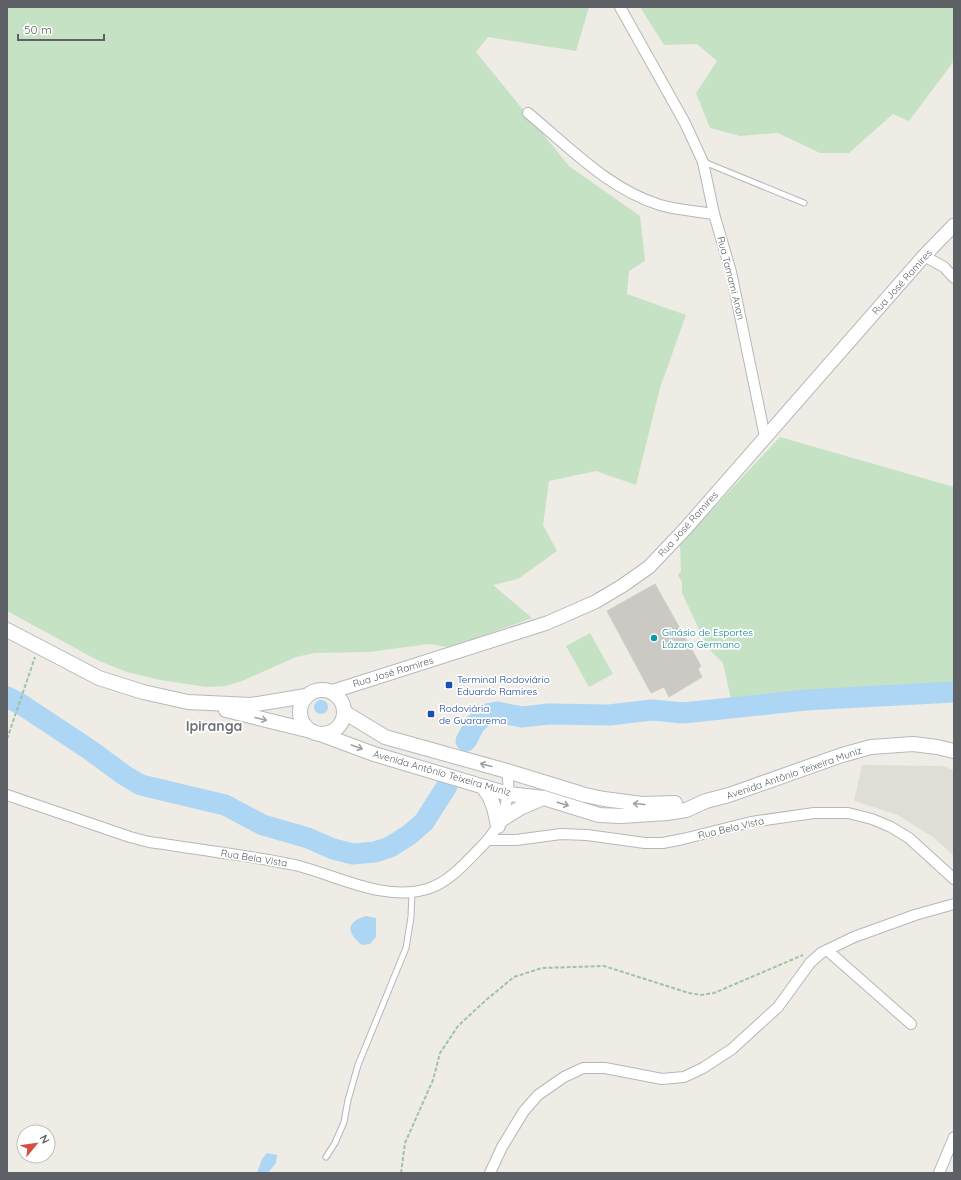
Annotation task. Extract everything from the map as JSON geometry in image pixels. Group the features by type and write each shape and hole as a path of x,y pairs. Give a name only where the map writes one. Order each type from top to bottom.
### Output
{"main road":[{"name":"Avenida Antônio Teixeira Muniz","path":"7,630 99,678 120,686 143,692 188,702 251,705 306,696 312,692 327,690 340,699 344,712 385,738 507,770 585,795 604,799 642,804 706,801"},
{"path":"306,696 301,703 301,719 305,726 316,732 330,732 337,728 342,721 344,712"},
{"name":"Avenida Antônio Teixeira Muniz","path":"196,702 316,732 374,754 469,781 508,794 544,798 599,815 621,816 668,813 686,810 706,801 729,795 842,755 871,747 913,744 938,746 954,751"},
{"path":"483,786 490,795 499,823 520,808 544,798"}],"street":[{"name":"Rua Tamami Anan","path":"620,7 685,123 703,162 714,214 731,272 766,437"},
{"path":"528,113 597,171 617,185 661,205 714,214"},
{"name":"Rua José Ramires","path":"331,692 547,623 606,596 649,567 766,437 924,256 954,225"},
{"path":"924,256 944,267 954,278"},
{"path":"499,823 508,794 507,770"},
{"name":"Rua Bela Vista","path":"7,795 130,837 149,842 296,865 357,885 390,892 412,892 428,889 445,880 466,863 488,840 499,823"},
{"name":"Rua Bela Vista","path":"488,840 516,840 561,834 663,843 750,822 814,813 848,813 872,819 891,827 909,838 954,879"},
{"path":"490,1173 502,1147 524,1111 538,1095 564,1077 583,1068 605,1068 662,1079 684,1077 703,1068 732,1049 778,1007 810,963 824,951 854,937 915,915 954,904"},
{"path":"824,951 911,1024"},
{"path":"939,1173 954,1137"}],"lane":[{"path":"703,162 804,203"},
{"path":"326,1157 335,1143 344,1122 348,1100 358,1065 406,948 411,918 412,892"}],"path":[{"path":"7,740 39,647"},
{"path":"401,1173 405,1143 433,1080 440,1053 458,1026 514,977 542,968 604,966 689,993 701,995 714,993 813,951 824,951"}],"shaded area":[{"path":"862,765 942,766 954,770 954,856 933,837 898,815 854,801"}],"green space":[{"path":"7,7 589,7 576,51 488,37 476,52 569,166 640,216 645,261 629,271 627,294 686,315 660,388 636,485 596,471 549,481 543,525 557,551 518,579 493,585 532,618 464,643 447,647 429,644 369,652 315,653 296,657 242,681 226,686 207,687 160,680 127,672 99,661 7,611"},
{"path":"640,7 954,7 954,61 909,121 893,114 849,153 820,153 778,133 740,136 710,128 696,93 717,61 697,44 664,45"},
{"path":"780,437 954,487 954,682 731,699 723,663 705,645 682,593 682,582 678,575 681,571 680,544"},
{"path":"590,633 613,674 589,687 566,646"}],"water":[{"path":"318,700 324,700 328,704 328,710 324,714 318,714 314,710 314,704"},
{"path":"366,916 376,918 376,937 370,944 362,945 353,936 350,928 354,921"},
{"path":"267,1153 277,1155 276,1163 268,1173 257,1173 262,1159"}],"building":[{"name":"Ginásio de Esportes Lázaro Germano","path":"655,584 701,666 698,669 702,677 669,697 664,687 651,693 607,611"}],"waterway":[{"path":"466,741 475,724 486,714 497,712 522,717 549,714 609,715 652,710 683,713 806,700 954,692"},
{"path":"7,697 19,703 141,785 225,805 263,825 308,838 333,849 353,854 375,852 390,847 409,835 424,822 447,786"}],"place":[{"name":"Ginásio de Esportes Lázaro Germano","path":"654,638"},
{"name":"Terminal Rodoviário Eduardo Ramires","path":"449,685"},
{"name":"Rodoviária de Guararema","path":"431,714"}],"district":[{"name":"Ipiranga","path":"214,726"}]}
